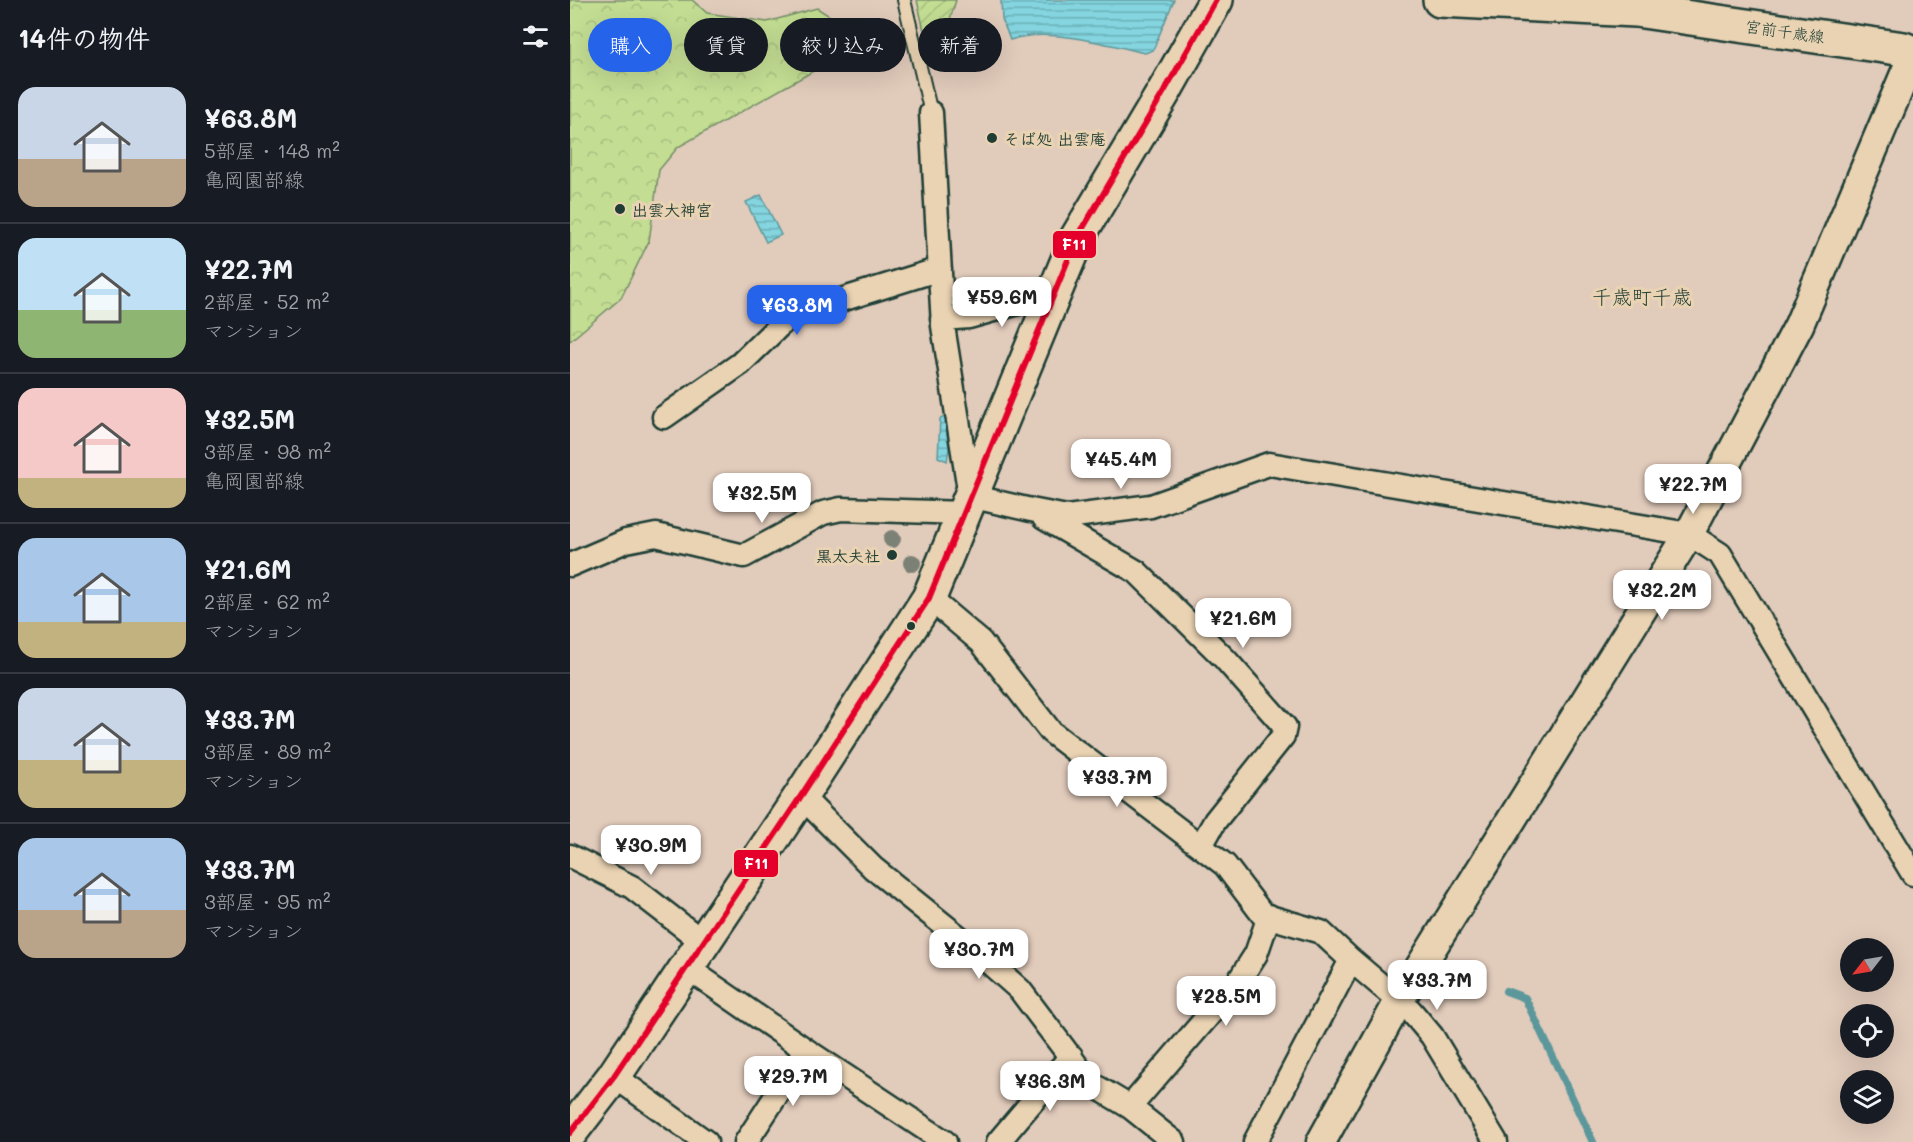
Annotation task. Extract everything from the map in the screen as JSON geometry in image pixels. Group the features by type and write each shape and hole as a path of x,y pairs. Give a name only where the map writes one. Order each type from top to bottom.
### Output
{"main road":[{"path":"574,1122 614,1076 801,796 929,598 1077,238 1216,0"},
{"name":"宮前千歳線","path":"1440,0 1633,5 1904,49 1913,54"}],"street":[{"path":"1321,1142 1399,1001 1689,534 1799,325 1913,54"},
{"path":"931,113 942,319 967,504"},
{"path":"664,417 740,364 782,322 793,315 940,269"},
{"path":"942,319 969,317 1054,293"},
{"path":"570,565 626,541 656,535 744,556 823,513 841,509 967,504 1031,510 1067,517 1151,506 1269,464 1689,534 1720,554 1913,874"},
{"path":"1031,510 1137,572 1225,659 1285,727 1283,736 1215,821 1201,846"},
{"path":"929,598 981,642 1051,732 1225,865 1263,915 1321,932 1411,1011 1431,1036 1496,1142"},
{"path":"801,796 873,868 976,951 1020,990 1090,1083 1130,1107 1174,1142"},
{"path":"570,856 632,887 695,955 806,1050 945,1142"},
{"path":"1130,1107 1240,979 1256,954 1269,916"},
{"path":"1255,1142 1351,960"},
{"path":"746,1142 806,1050"},
{"path":"998,1142 1071,1056"},
{"path":"614,1076 706,1142"}],"lane":[{"path":"904,0 931,113"}],"green space":[{"path":"570,0 692,0 707,13 740,18 684,18 684,72 768,72 768,22 780,18 780,72 812,72 678,147 659,170 649,241 621,298 570,341"},
{"path":"917,0 956,0 950,18 921,18"},
{"path":"817,8 833,18 781,18"}],"water":[{"path":"1001,0 1174,0 1153,50 1145,53 1059,36 1025,36 1010,40 1002,18"},
{"path":"761,195 781,235 766,242 746,202"},
{"path":"945,417 949,448 947,461 938,457 940,419"}],"waterway":[{"path":"1506,991 1525,998 1593,1142"}],"transit line":[{"name":"F11","path":"570,1133 614,1076 801,796 929,598 1077,238 1216,0"}],"place":[{"name":"そば処 出雲庵","path":"992,138"},
{"name":"出雲大神宮","path":"620,209"},
{"name":"黒太夫社","path":"892,555"}],"district":[{"name":"千歳町千歳","path":"1642,296"}]}
